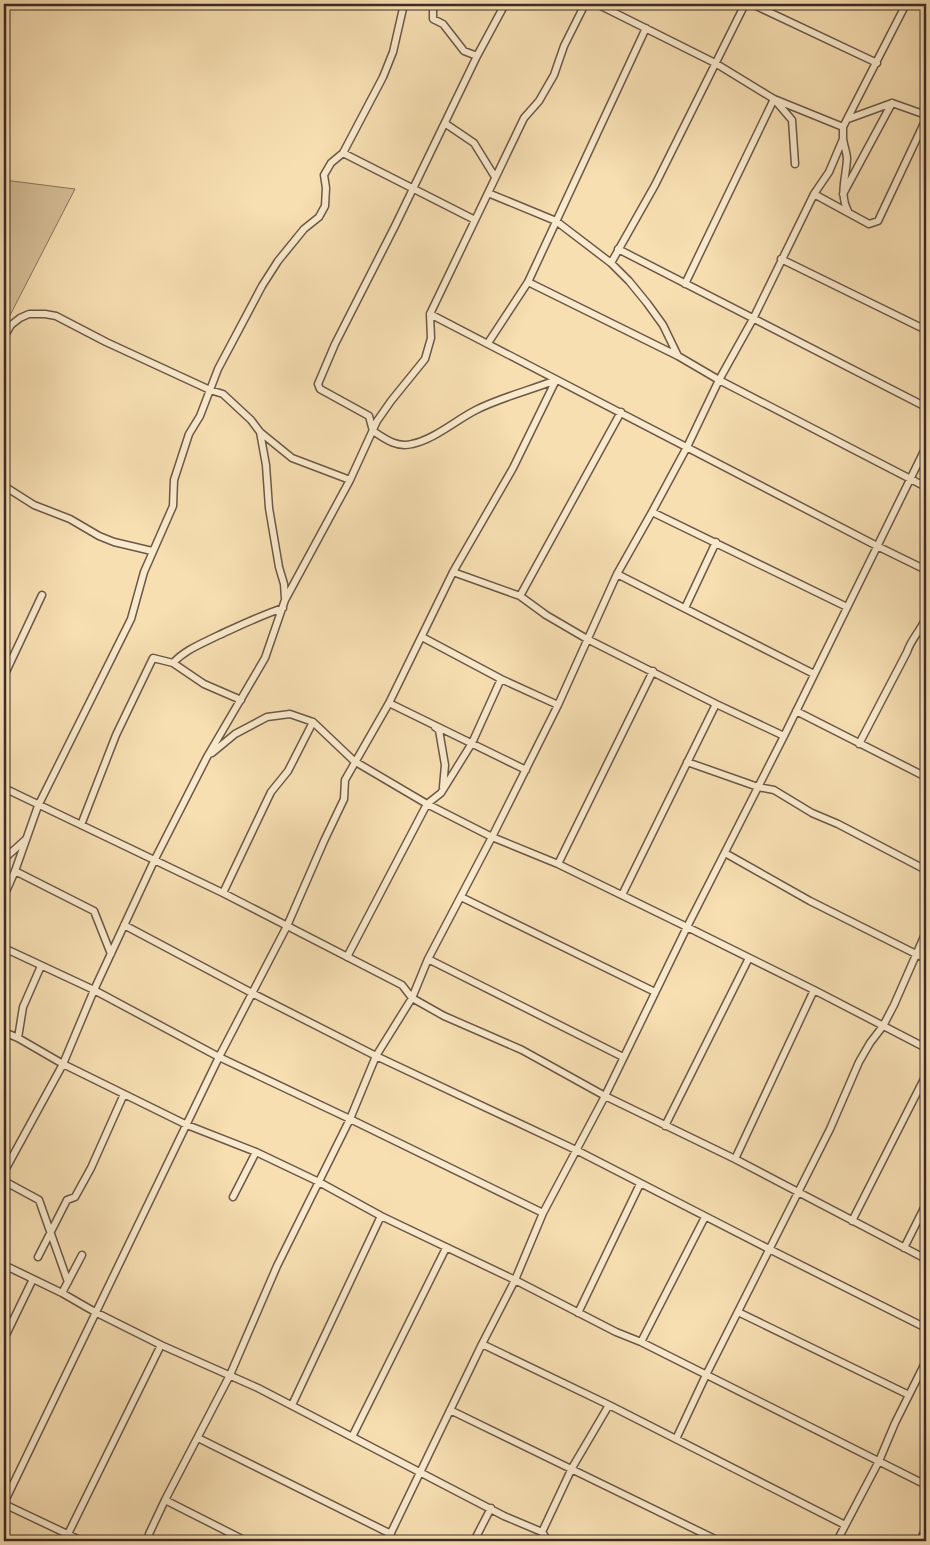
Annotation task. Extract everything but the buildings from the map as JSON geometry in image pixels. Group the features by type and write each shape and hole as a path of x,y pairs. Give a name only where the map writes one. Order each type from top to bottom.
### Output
{"street":[{"path":"4,896 38,806 131,620 144,572 173,506 174,480 189,434 200,416 218,369 262,286 278,261 293,242 319,217 326,206 324,175 331,163 342,153 376,92 393,52 404,4"},
{"path":"437,4 433,9 433,19 443,24 464,51 478,56"},
{"path":"504,4 414,189 334,344 318,384 320,389 369,416 373,431 387,440 398,444 411,445 426,439 478,409 556,380"},
{"path":"4,1172 64,1064 94,990 154,861 207,757 265,658 282,608 350,480 377,421 391,400 425,358 431,338 430,314 524,118 539,101 554,75 564,46 585,4"},
{"path":"597,4 714,63 774,99 843,127"},
{"path":"611,263 655,185 745,4"},
{"path":"752,4 877,63"},
{"path":"848,212 844,203 843,184 847,157 843,139 843,127 906,4"},
{"path":"920,4 926,7"},
{"path":"488,343 528,282 646,28"},
{"path":"774,99 792,120 795,164"},
{"path":"685,284 774,99"},
{"path":"848,119 892,103 926,115"},
{"path":"844,194 892,103"},
{"path":"814,194 869,224 878,222 926,119"},
{"path":"446,124 474,143 495,177"},
{"path":"150,1541 149,1534 230,1375 277,1266 350,1119 376,1056 412,998 428,959 558,706 617,574 652,512 719,380 753,319 814,194 829,172 843,139"},
{"path":"342,153 475,220"},
{"path":"488,193 556,221 611,263 648,303 663,325 678,356"},
{"path":"618,250 926,407"},
{"path":"781,259 926,330"},
{"path":"528,282 678,356 719,380 926,487"},
{"path":"4,338 11,325 29,314 56,316 106,342 210,390 223,394 260,432 292,458 350,480"},
{"path":"430,314 926,570"},
{"path":"82,1541 4,1503 219,1057 287,926 344,799 344,780 389,703 453,572 513,468 556,380"},
{"path":"520,596 622,412"},
{"path":"260,432 266,465 269,508 286,600"},
{"path":"387,1541 515,1280 543,1213 605,1096 686,927 784,736 926,447"},
{"path":"4,486 34,505 70,519 99,536 114,542 152,551"},
{"path":"652,512 847,607"},
{"path":"685,608 716,542"},
{"path":"453,572 520,596 546,615 588,639 784,736"},
{"path":"617,574 814,674"},
{"path":"4,676 42,595"},
{"path":"173,663 180,655 251,619 282,608"},
{"path":"859,744 911,641 921,629 926,618"},
{"path":"422,637 501,679 558,706"},
{"path":"81,825 116,735 153,658 173,663 204,684 241,700"},
{"path":"558,864 653,671"},
{"path":"347,957 427,804 441,793 472,743 501,679"},
{"path":"389,703 526,770"},
{"path":"622,895 716,704"},
{"path":"796,711 859,744 925,775"},
{"path":"207,757 235,734 267,717 290,714 314,722 354,761 427,804 492,837 558,864 622,895 926,1048"},
{"path":"224,893 270,792 288,772 314,722"},
{"path":"432,725 438,730 445,765 443,788"},
{"path":"687,762 758,787 774,790 812,813 838,824 926,870"},
{"path":"4,788 38,806 224,893 402,985 412,998 444,1016 522,1050 605,1096 735,1159 926,1259"},
{"path":"4,860 27,838"},
{"path":"725,853 810,901 926,959"},
{"path":"15,871 94,911 111,954"},
{"path":"461,897 655,992"},
{"path":"124,925 376,1056 576,1150 926,1328"},
{"path":"676,1439 768,1249 830,1129 859,1062 883,1026 926,932"},
{"path":"4,948 94,990 219,1057 543,1213"},
{"path":"666,1126 749,958"},
{"path":"428,959 623,1057"},
{"path":"18,1038 23,1007 41,966"},
{"path":"735,1159 814,990"},
{"path":"4,1032 187,1125 256,1152 320,1182 382,1216 641,1342 926,1485"},
{"path":"852,1221 926,1075"},
{"path":"38,1257 67,1200 75,1196 91,1168 124,1094"},
{"path":"234,1197 256,1152"},
{"path":"4,1181 40,1200 68,1282"},
{"path":"578,1313 640,1184"},
{"path":"904,1248 926,1204"},
{"path":"292,1405 382,1216"},
{"path":"641,1342 705,1217"},
{"path":"352,1436 446,1248"},
{"path":"62,1293 82,1256"},
{"path":"4,1265 161,1345 292,1405 420,1472 542,1532 548,1541"},
{"path":"4,1339 33,1279"},
{"path":"738,1312 909,1395"},
{"path":"482,1344 676,1439 845,1525"},
{"path":"68,1534 161,1345"},
{"path":"837,1541 879,1462 926,1361"},
{"path":"542,1532 572,1468 609,1406"},
{"path":"450,1410 719,1541"},
{"path":"198,1438 391,1534"},
{"path":"165,1500 246,1541"},
{"path":"474,1541 491,1508"},
{"path":"920,1541 926,1528"}],"shaded area":[{"path":"4,180 75,189 4,327"}]}
